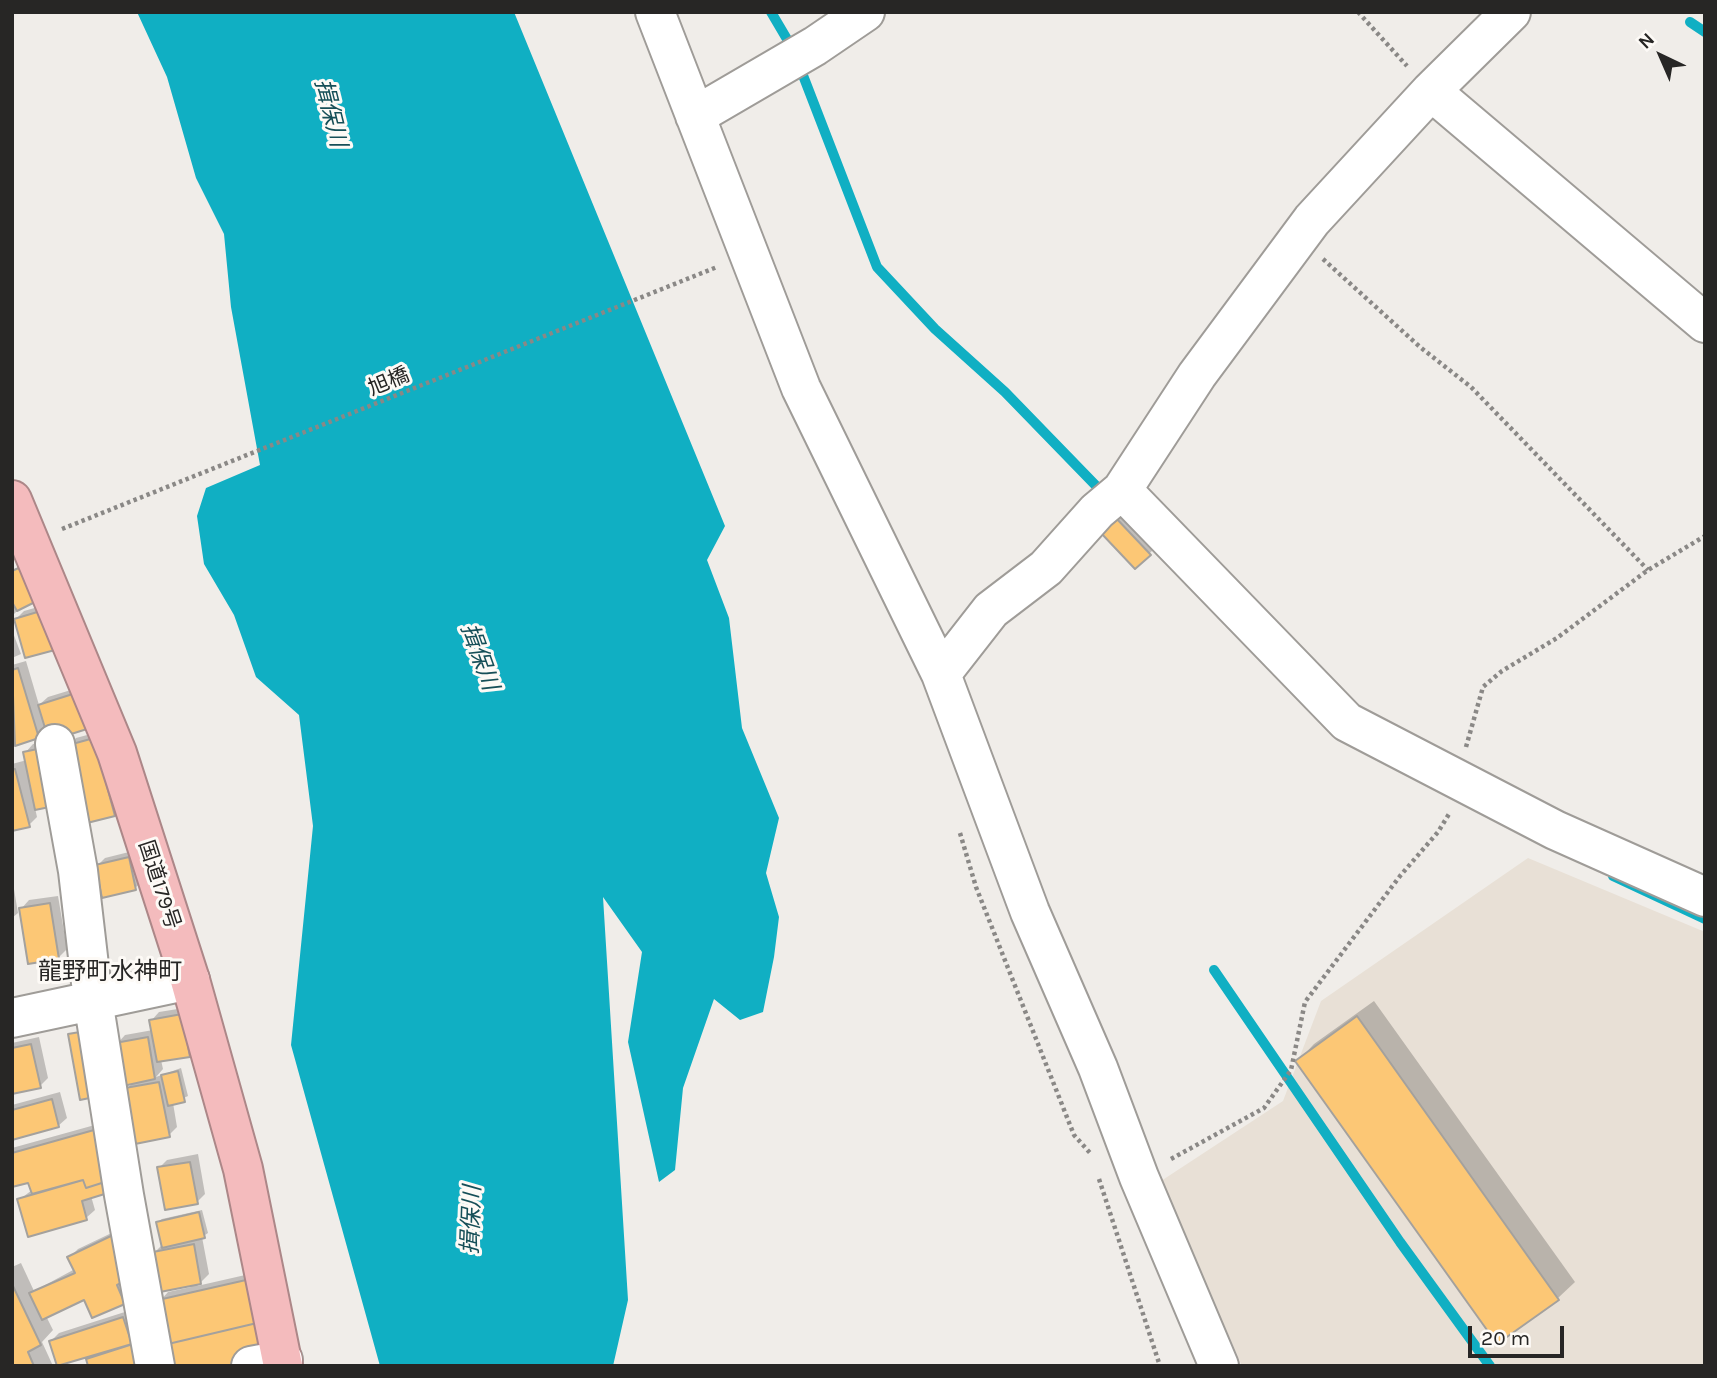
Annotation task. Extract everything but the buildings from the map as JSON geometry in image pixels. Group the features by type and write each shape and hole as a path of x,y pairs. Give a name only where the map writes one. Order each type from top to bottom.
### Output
{"highway":[{"name":"国道179号","path":"12,500 35,540 117,753 190,980 243,1169 272,1364"}],"street":[{"path":"655,12 801,388 941,674 1030,912 1098,1068 1139,1177 1219,1366"},
{"path":"695,116 800,55 865,12"},
{"path":"941,674 991,610 1046,568 1109,501 1197,375 1300,237 1431,92 1511,12"},
{"path":"1431,92 1705,323"},
{"path":"1109,501 1347,722 1454,794 1555,830 1705,897"},
{"path":"55,744 78,871 93,1000 155,1366"},
{"path":"12,1018 190,980"}],"path":[{"path":"1358,12 1431,92"},
{"path":"1300,237 1420,347 1471,387 1648,570"},
{"name":"旭橋","path":"35,540 729,263"},
{"path":"1139,1177 1264,1108 1277,1093 1291,1070 1305,1002 1438,832 1454,794 1483,687 1502,671 1557,639 1648,570 1705,536"}],"shaded area":[{"path":"1528,858 1705,932 1705,1366 1242,1366 1161,1181 1283,1101 1321,1001"}],"water":[{"name":"揖保川","path":"137,12 514,12 725,526 707,560 729,618 742,728 779,818 766,873 779,917 774,957 763,1012 740,1020 714,999 683,1088 675,1170 659,1182 628,1042 642,952 603,897 628,1300 613,1366 380,1366 291,1045 313,826 299,715 256,677 234,615 204,564 197,516 206,488 260,465 231,307 224,234 196,178 167,77"}],"waterway":[{"path":"771,12 794,51"},
{"path":"1690,22 1705,32"},
{"path":"799,65 877,267 935,329 1005,392 1104,494"},
{"path":"1613,876 1705,919"},
{"path":"1214,970 1400,1242 1490,1366"}],"district":[{"name":"龍野町水神町","path":"110,972"}]}
